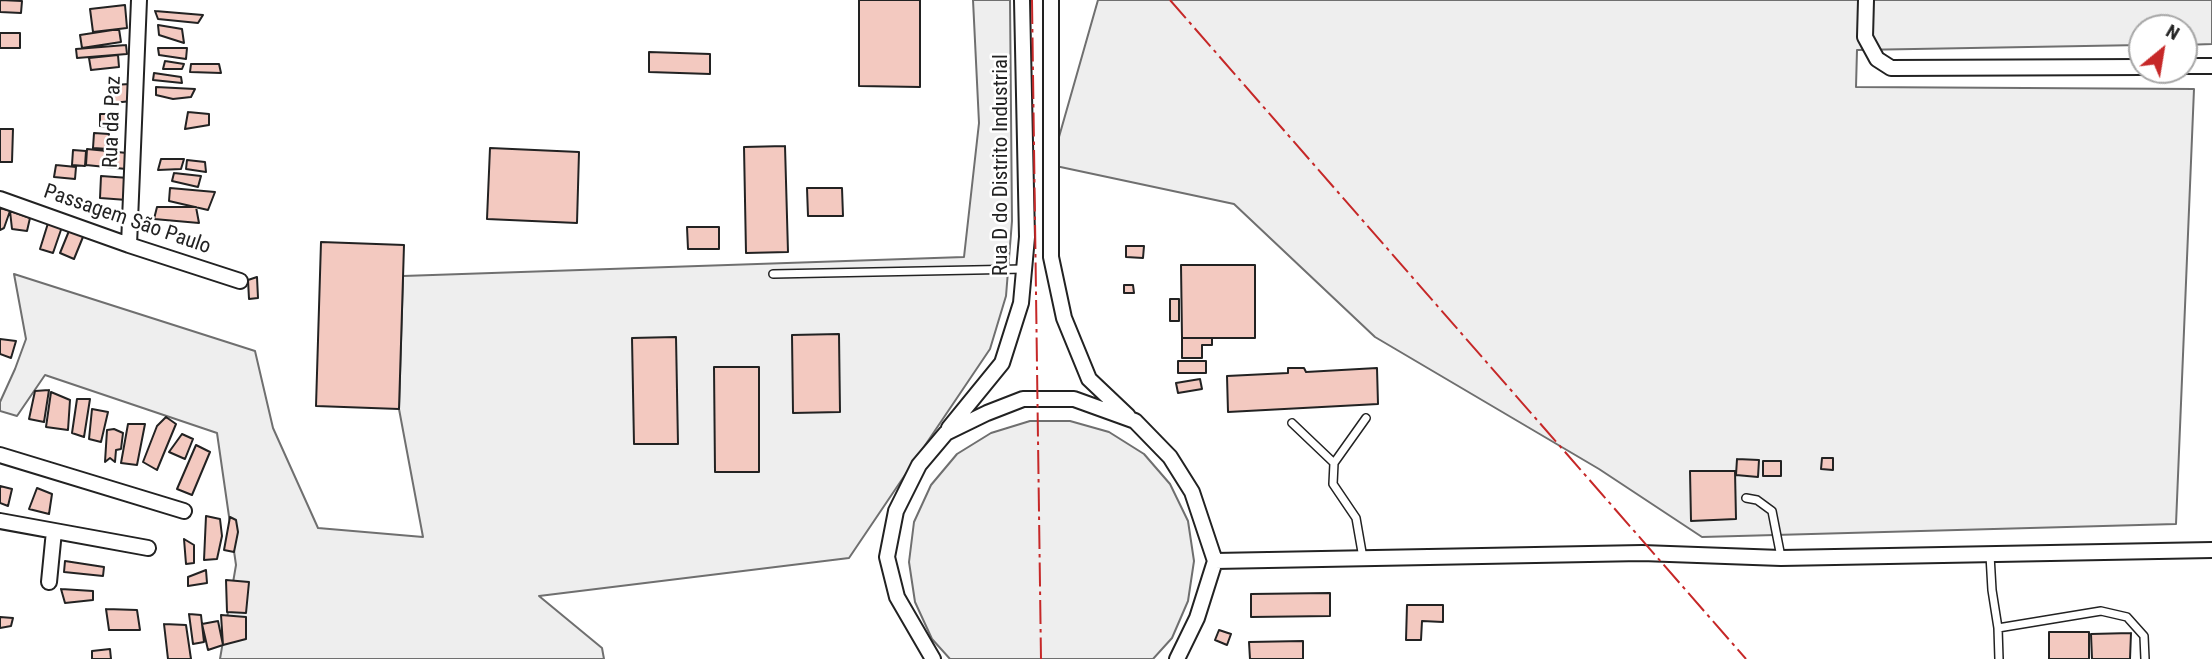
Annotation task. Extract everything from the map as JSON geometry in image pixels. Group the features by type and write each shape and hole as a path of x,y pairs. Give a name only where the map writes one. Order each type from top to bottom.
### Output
{"street":[{"name":"Rua da Paz","path":"130,245 139,0"},
{"name":"Rua D do Distrito Industrial","path":"933,659 897,597 887,557 896,511 919,465 1002,363 1021,303 1027,237 1023,0"},
{"path":"1051,0 1051,257 1064,318 1089,379 1170,457 1192,492 1215,561 1197,618 1177,659"},
{"path":"1866,0 1866,37 1877,59 1891,68 2128,67"},
{"name":"Passagem São Paulo","path":"0,198 240,281"},
{"path":"946,433 1023,399 1074,399 1135,421"},
{"path":"0,455 184,511"},
{"path":"0,521 148,548"},
{"path":"49,582 54,531"},
{"path":"1215,561 1642,553 1781,558 2212,550"}],"lane":[{"path":"773,274 1024,269"},
{"path":"1363,558 1356,518 1333,484 1334,463 1366,418"},
{"path":"1292,423 1334,463"},
{"path":"1746,498 1756,500 1772,511 1781,558"},
{"path":"1990,555 1999,659"},
{"path":"1998,628 2101,611 2127,617 2136,626 2144,636 2145,659"}],"shaded area":[{"path":"973,0 1010,0 1012,221 1006,296 990,349 849,558 539,596 602,648 604,659 220,659 236,565 217,433 45,375 17,416 0,411 0,402 26,339 14,274 255,351 273,428 318,528 423,537 399,409 403,276 964,257 979,123"},
{"path":"1098,0 2212,0 2212,44 2198,44 2198,14 2128,14 2128,45 1857,50 1856,87 2194,89 2176,524 1702,537 1599,469 1375,337 1234,204 1051,165"},
{"path":"1030,421 1070,421 1109,432 1144,454 1170,484 1188,521 1194,561 1188,601 1172,638 1153,659 950,659 932,639 915,602 909,562 914,522 931,485 957,454 991,433"}],"building":[{"path":"0,0 22,1 21,13 0,12"},
{"path":"859,0 920,0 920,87 859,86"},
{"path":"125,5 127,28 93,32 90,9"},
{"path":"155,11 203,15 198,23 158,19"},
{"path":"158,25 182,29 184,43 159,35"},
{"path":"119,29 121,42 82,48 80,35"},
{"path":"0,33 20,33 20,48 0,48"},
{"path":"126,45 127,54 77,58 76,49"},
{"path":"158,48 187,48 186,59 159,55"},
{"path":"649,52 710,54 710,74 649,72"},
{"path":"118,55 119,67 91,70 89,58"},
{"path":"165,61 184,64 182,69 163,69"},
{"path":"191,64 219,64 221,73 190,72"},
{"path":"154,73 181,77 182,83 153,80"},
{"path":"131,84 132,101 112,103 110,85"},
{"path":"156,87 195,89 191,97 173,99 156,95"},
{"path":"188,112 209,114 209,125 185,129"},
{"path":"100,114 119,114 119,127 100,126"},
{"path":"0,129 13,129 12,162 0,162"},
{"path":"94,133 109,134 108,149 93,148"},
{"path":"785,146 788,252 746,253 744,147"},
{"path":"490,148 579,152 577,223 487,219"},
{"path":"87,149 127,153 126,169 86,165"},
{"path":"73,150 86,151 85,166 72,165"},
{"path":"161,159 184,159 181,169 158,170"},
{"path":"187,160 205,162 206,172 186,169"},
{"path":"56,165 76,167 75,179 54,177"},
{"path":"174,173 201,176 198,187 172,181"},
{"path":"101,176 129,178 127,200 100,198"},
{"path":"170,188 215,192 208,210 169,201"},
{"path":"807,188 842,188 843,216 808,216"},
{"path":"157,207 196,207 199,223 154,219"},
{"path":"0,208 10,211 4,228 0,230"},
{"path":"10,211 30,218 27,231 12,229"},
{"path":"49,220 63,224 53,253 40,249"},
{"path":"71,226 85,232 74,259 60,253"},
{"path":"687,227 719,227 719,249 688,249"},
{"path":"321,242 404,245 399,409 316,406"},
{"path":"1126,246 1144,246 1143,258 1126,257"},
{"path":"1181,265 1255,265 1255,338 1182,338"},
{"path":"257,277 258,298 249,299 248,280"},
{"path":"1124,285 1133,285 1134,293 1124,293"},
{"path":"1170,299 1179,299 1179,321 1170,321"},
{"path":"839,334 840,412 793,413 792,335"},
{"path":"676,337 678,444 634,444 632,338"},
{"path":"1182,338 1212,338 1212,345 1202,345 1202,358 1182,358"},
{"path":"0,339 16,341 11,358 0,354"},
{"path":"1178,361 1206,361 1206,373 1178,373"},
{"path":"714,367 759,367 759,472 715,472"},
{"path":"1288,368 1304,368 1306,372 1377,368 1378,404 1228,412 1227,376 1288,373"},
{"path":"1200,379 1202,389 1178,393 1176,383"},
{"path":"49,390 44,422 29,419 35,391"},
{"path":"51,392 70,400 68,430 46,427"},
{"path":"77,399 90,399 84,437 72,433"},
{"path":"92,409 108,412 101,442 89,439"},
{"path":"166,417 176,424 157,470 143,462 157,426"},
{"path":"128,424 145,424 137,465 121,463"},
{"path":"114,429 123,433 121,449 116,450 115,462 110,458 105,462 107,430"},
{"path":"182,434 193,439 185,459 169,452"},
{"path":"196,445 210,452 192,495 177,489"},
{"path":"1822,458 1833,458 1833,470 1821,469"},
{"path":"1737,459 1759,460 1758,477 1736,475"},
{"path":"1763,461 1781,461 1781,476 1763,476"},
{"path":"1690,471 1735,471 1736,519 1691,521"},
{"path":"0,486 12,489 8,506 0,503"},
{"path":"37,488 52,494 49,514 29,509"},
{"path":"206,516 220,519 222,536 217,559 204,560"},
{"path":"230,517 236,520 238,532 234,552 224,550"},
{"path":"184,539 194,545 194,563 186,564"},
{"path":"65,561 104,567 103,576 64,572"},
{"path":"206,570 207,583 188,586 188,577"},
{"path":"226,580 249,582 246,613 227,612"},
{"path":"61,589 93,591 93,600 65,603"},
{"path":"1330,593 1330,616 1251,617 1251,594"},
{"path":"1407,605 1443,605 1443,622 1422,621 1421,640 1406,640"},
{"path":"106,609 137,610 140,630 109,630"},
{"path":"189,614 201,615 204,642 193,644"},
{"path":"221,615 246,617 246,639 223,645"},
{"path":"0,617 13,618 11,626 0,628"},
{"path":"218,621 223,645 208,650 202,624"},
{"path":"164,624 186,625 191,659 168,659"},
{"path":"1219,630 1231,634 1227,645 1215,640"},
{"path":"2049,632 2089,632 2089,659 2049,659"},
{"path":"2131,633 2130,659 2092,659 2091,634"},
{"path":"1303,641 1303,659 1250,659 1249,642"},
{"path":"110,649 111,659 92,659 92,651"}],"power":[{"path":"1032,0 1041,659"},
{"path":"1170,0 1746,659"}]}
